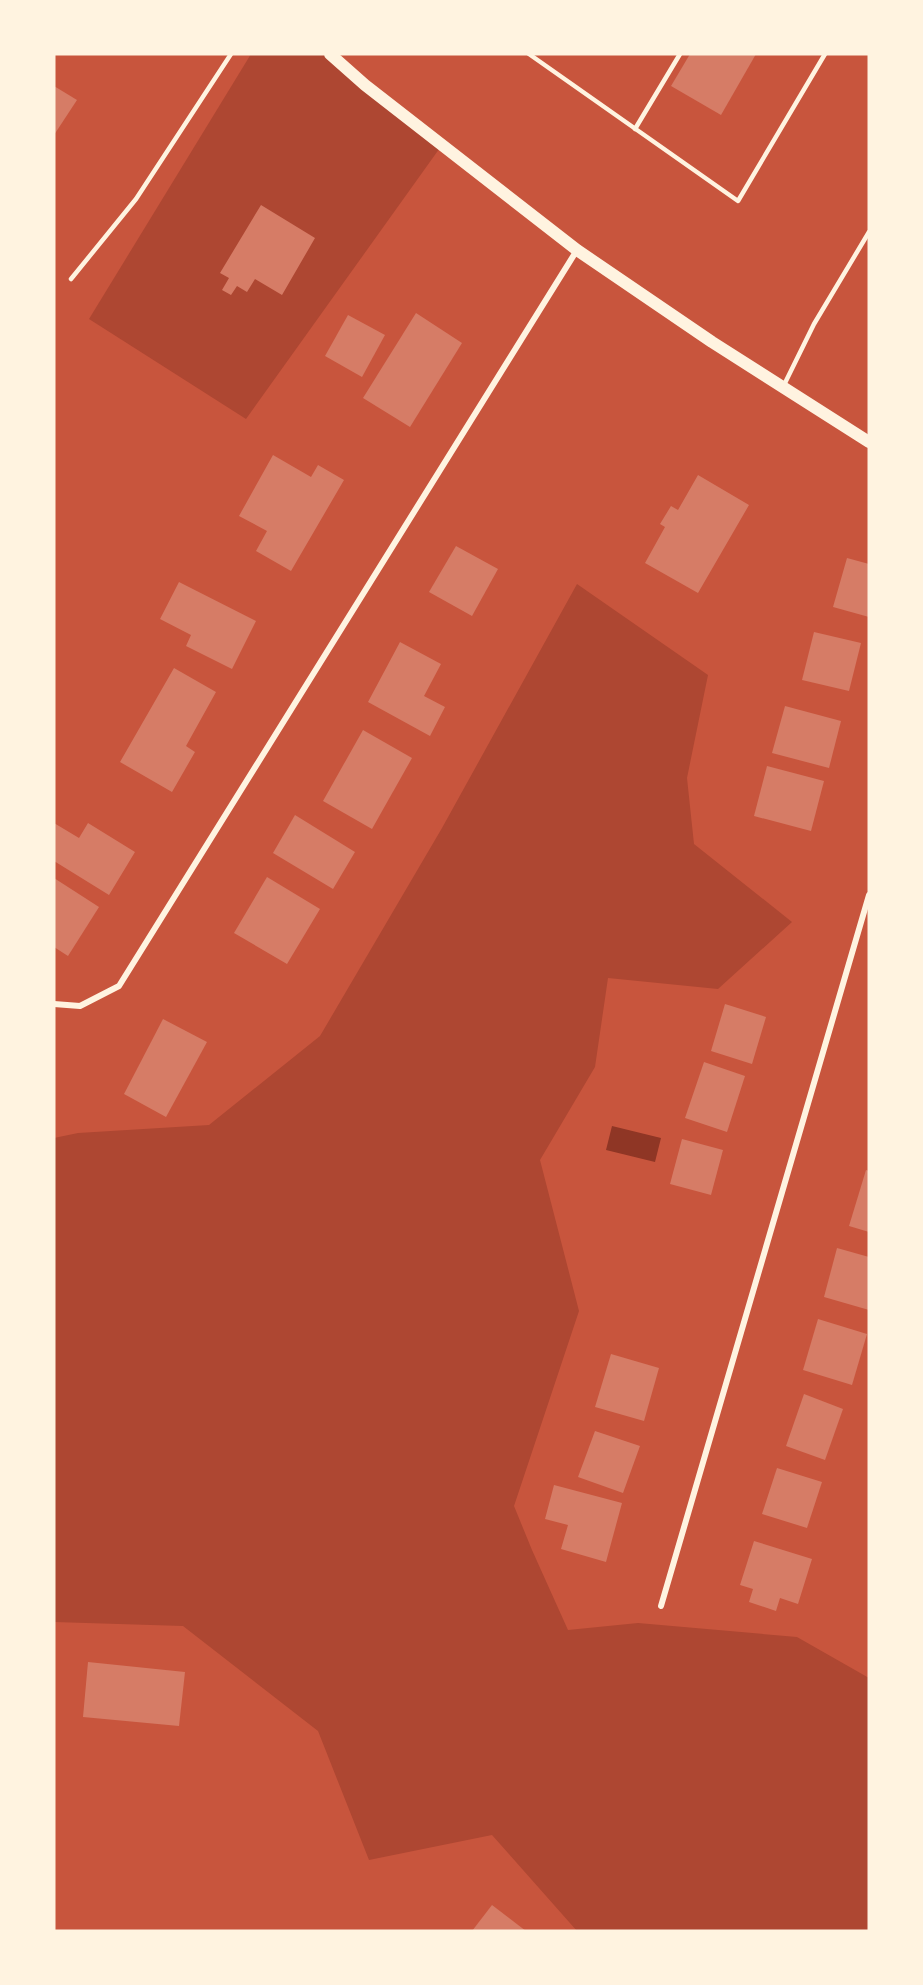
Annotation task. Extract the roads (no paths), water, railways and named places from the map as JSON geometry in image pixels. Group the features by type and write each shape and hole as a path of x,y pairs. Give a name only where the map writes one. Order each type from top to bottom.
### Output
{"main road":[{"path":"330,54 365,85 577,250 783,388 869,442"}],"street":[{"path":"54,1004 80,1006 119,986 577,250"},
{"path":"661,1606 869,895"}],"lane":[{"path":"72,279 136,199 231,54"},
{"path":"529,54 738,201 825,54"},
{"path":"635,129 680,54"},
{"path":"783,388 814,324 861,249 869,232"}]}
